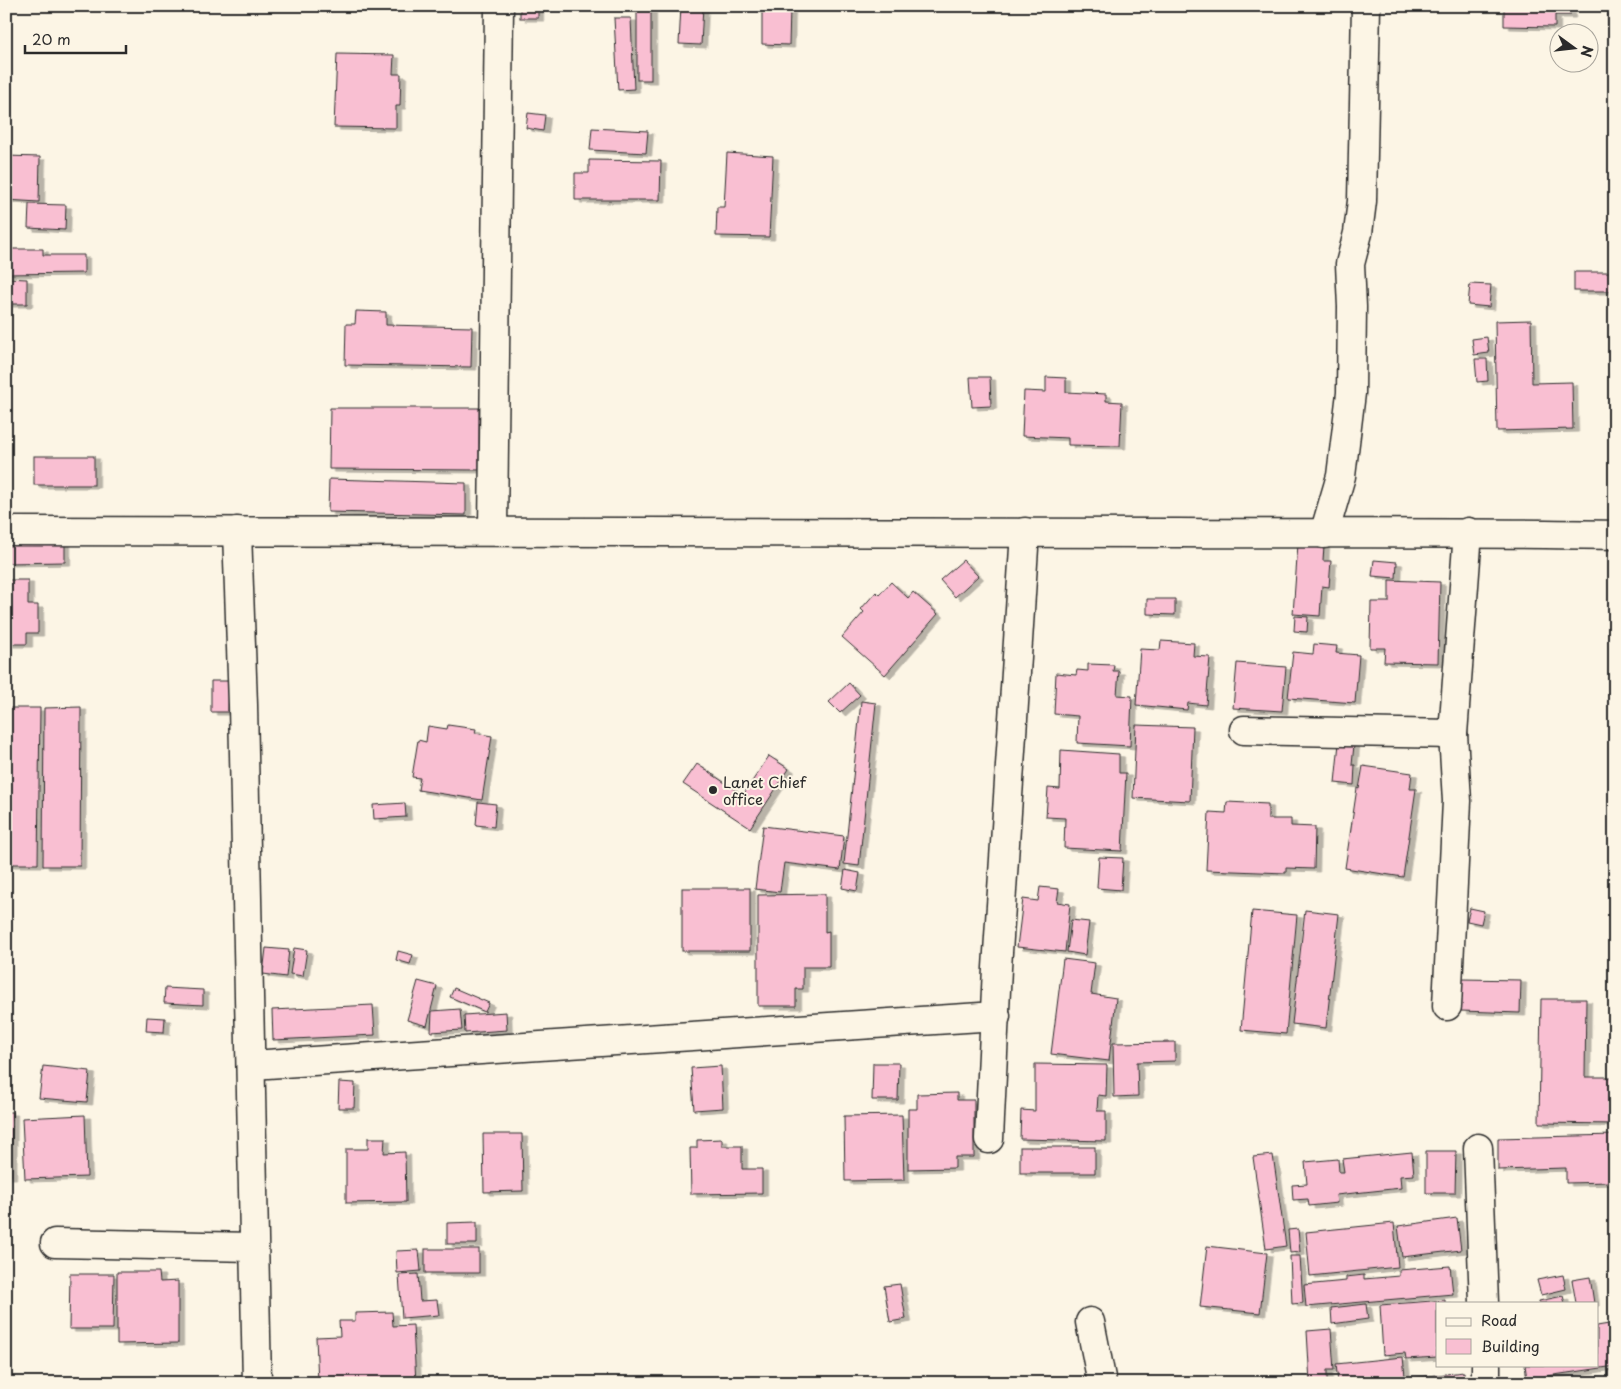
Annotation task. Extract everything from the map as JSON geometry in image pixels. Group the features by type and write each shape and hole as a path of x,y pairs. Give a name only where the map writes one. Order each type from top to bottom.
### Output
{"street":[{"path":"492,530 499,6"},
{"path":"1324,534 1341,476 1351,393 1352,307 1350,264 1358,234 1362,201 1366,6"},
{"path":"6,531 492,530 1324,534 1468,532 1615,535"},
{"path":"237,531 244,705 257,1383"},
{"path":"988,1139 996,1016 997,968 1026,532"},
{"path":"1447,1006 1457,802 1453,734 1468,532"},
{"path":"1244,730 1453,734"},
{"path":"252,1066 996,1016"},
{"path":"1478,1148 1484,1302"},
{"path":"55,1243 253,1247"},
{"path":"1090,1322 1102,1383"},
{"path":"1486,1366 1486,1383"}],"building":[{"path":"520,6 538,6 538,18 520,18"},
{"path":"637,6 651,6 651,80 637,80"},
{"path":"681,6 703,6 701,45 679,44"},
{"path":"1504,6 1570,6 1570,15 1555,15 1555,22 1548,22 1548,27 1504,26"},
{"path":"1608,6 1615,6 1615,26 1608,26"},
{"path":"762,8 790,9 789,45 762,44"},
{"path":"614,18 631,18 634,89 618,90"},
{"path":"337,54 394,55 393,74 401,74 400,106 396,106 396,128 334,127"},
{"path":"528,113 545,115 543,131 526,128"},
{"path":"592,128 648,131 646,153 590,150"},
{"path":"727,153 773,156 769,237 716,236 717,207 724,207"},
{"path":"6,156 40,157 39,202 6,200"},
{"path":"589,160 661,161 660,200 575,200 575,173 589,173"},
{"path":"29,204 66,205 65,230 28,228"},
{"path":"6,249 43,249 43,255 84,255 84,273 6,274"},
{"path":"1574,272 1615,272 1615,291 1574,291"},
{"path":"6,278 27,279 27,304 6,304"},
{"path":"1470,284 1491,285 1489,307 1468,305"},
{"path":"356,311 386,312 386,325 472,327 471,367 345,365 346,324 355,324"},
{"path":"1531,320 1532,383 1572,382 1573,429 1497,431 1495,321"},
{"path":"1487,337 1489,353 1474,355 1472,339"},
{"path":"1475,359 1487,359 1488,381 1477,382"},
{"path":"970,377 990,377 991,406 972,407"},
{"path":"1046,377 1066,378 1066,392 1106,394 1106,401 1122,402 1120,446 1068,445 1068,438 1022,436 1024,391 1046,392"},
{"path":"330,408 479,408 479,470 329,469"},
{"path":"34,456 94,456 94,485 34,485"},
{"path":"329,479 466,483 466,515 328,512"},
{"path":"8,540 65,540 65,562 8,563"},
{"path":"1298,544 1324,546 1323,561 1331,561 1329,587 1322,586 1320,616 1293,614"},
{"path":"963,560 978,576 955,597 940,580"},
{"path":"1374,560 1397,562 1396,578 1372,576"},
{"path":"6,580 28,580 28,605 38,605 38,633 27,633 27,644 6,644"},
{"path":"1389,580 1440,582 1438,663 1384,662 1385,648 1370,648 1371,602 1389,602"},
{"path":"891,582 908,598 913,592 938,614 885,675 842,637 864,612 861,609 876,592 879,595"},
{"path":"1147,599 1175,599 1175,615 1147,614"},
{"path":"1295,616 1308,617 1307,632 1294,631"},
{"path":"1161,641 1194,643 1193,656 1210,657 1206,705 1188,703 1187,710 1136,705 1140,649 1160,650"},
{"path":"1314,644 1337,646 1336,653 1359,655 1355,703 1288,698 1293,652 1313,654"},
{"path":"1237,663 1286,667 1282,711 1233,708"},
{"path":"1088,664 1114,665 1113,671 1119,671 1117,695 1132,696 1130,746 1077,743 1078,716 1054,714 1056,673 1076,675 1077,670 1088,671"},
{"path":"211,681 229,681 228,712 211,712"},
{"path":"849,683 860,695 840,713 829,702"},
{"path":"861,701 876,703 859,866 844,864"},
{"path":"81,707 80,866 43,866 44,708"},
{"path":"6,708 40,708 38,864 6,864"},
{"path":"448,725 476,729 475,733 492,736 482,800 418,790 420,778 412,777 418,740 426,742 428,726 447,729"},
{"path":"1136,725 1193,727 1190,801 1133,798"},
{"path":"1339,743 1354,745 1352,765 1355,765 1354,785 1335,783"},
{"path":"1061,750 1119,754 1119,773 1126,773 1122,851 1064,848 1065,818 1046,817 1048,788 1060,789"},
{"name":"Lanet Chief office","path":"769,756 789,769 750,828 683,784 697,764 743,795"},
{"path":"1363,766 1412,773 1410,789 1416,789 1403,877 1345,868 1357,788 1359,789"},
{"path":"478,802 496,804 494,827 476,825"},
{"path":"1227,802 1268,804 1268,819 1291,819 1291,826 1315,827 1314,869 1286,868 1286,873 1206,870 1209,812 1226,813"},
{"path":"405,803 406,817 374,819 373,805"},
{"path":"763,826 844,836 840,870 784,863 780,892 755,889"},
{"path":"1099,857 1123,858 1121,890 1097,888"},
{"path":"845,870 860,873 857,891 842,888"},
{"path":"1040,887 1059,889 1057,902 1070,904 1065,952 1017,947 1023,899 1038,901"},
{"path":"682,888 750,888 750,951 682,951"},
{"path":"825,894 825,932 829,931 829,967 803,967 803,989 796,989 796,1006 758,1006 758,895"},
{"path":"1470,908 1484,911 1481,924 1467,921"},
{"path":"1305,910 1339,914 1326,1028 1292,1024"},
{"path":"1252,911 1297,915 1286,1034 1241,1030"},
{"path":"1071,920 1089,922 1085,955 1067,952"},
{"path":"266,948 289,950 286,977 263,974"},
{"path":"294,948 307,950 303,976 290,974"},
{"path":"398,951 413,955 410,964 396,960"},
{"path":"1063,959 1095,963 1091,994 1116,998 1109,1061 1051,1054"},
{"path":"1462,979 1521,980 1520,1013 1461,1011"},
{"path":"418,981 437,986 427,1026 407,1020"},
{"path":"165,988 203,990 203,1005 164,1003"},
{"path":"454,988 489,1003 485,1012 450,997"},
{"path":"1541,999 1586,999 1585,1077 1615,1077 1615,1124 1539,1123"},
{"path":"373,1005 375,1035 273,1040 272,1010"},
{"path":"460,1009 462,1030 431,1032 432,1011"},
{"path":"506,1012 507,1030 465,1033 464,1015"},
{"path":"147,1017 165,1018 164,1032 146,1031"},
{"path":"1175,1042 1175,1061 1137,1062 1138,1096 1114,1097 1113,1043"},
{"path":"873,1063 899,1063 898,1100 872,1100"},
{"path":"1035,1064 1107,1065 1106,1096 1098,1095 1097,1111 1106,1111 1106,1141 1020,1139 1021,1110 1035,1111"},
{"path":"43,1066 90,1071 87,1102 39,1098"},
{"path":"721,1066 723,1108 694,1110 691,1068"},
{"path":"339,1082 355,1083 354,1108 338,1108"},
{"path":"957,1093 957,1100 974,1100 974,1157 955,1157 955,1168 908,1169 908,1109 917,1109 917,1094"},
{"path":"6,1112 12,1112 11,1176 6,1176"},
{"path":"85,1115 87,1177 25,1179 22,1118"},
{"path":"902,1115 904,1180 845,1181 844,1116"},
{"path":"483,1134 522,1134 523,1191 484,1192"},
{"path":"1615,1135 1615,1163 1611,1163 1611,1182 1566,1183 1566,1168 1498,1170 1498,1138"},
{"path":"368,1138 385,1138 384,1153 405,1152 406,1202 346,1203 346,1149 368,1149"},
{"path":"722,1139 722,1146 742,1146 742,1169 762,1169 762,1193 691,1194 690,1148 697,1148 697,1140"},
{"path":"1020,1147 1095,1147 1095,1173 1020,1173"},
{"path":"1426,1151 1456,1151 1455,1193 1426,1193"},
{"path":"1412,1152 1414,1175 1400,1176 1401,1188 1336,1195 1337,1203 1309,1206 1308,1199 1293,1200 1292,1185 1307,1184 1305,1162 1338,1159 1339,1172 1344,1172 1342,1159"},
{"path":"1273,1155 1286,1246 1266,1249 1253,1157"},
{"path":"1457,1218 1461,1250 1402,1257 1398,1226"},
{"path":"477,1222 477,1244 447,1244 447,1223"},
{"path":"1394,1223 1398,1267 1310,1276 1306,1232"},
{"path":"1298,1229 1300,1252 1290,1253 1288,1230"},
{"path":"1207,1246 1267,1253 1260,1313 1200,1307"},
{"path":"425,1249 479,1249 479,1273 425,1273"},
{"path":"419,1250 421,1271 397,1273 396,1251"},
{"path":"1290,1256 1300,1256 1303,1303 1292,1304"},
{"path":"1450,1266 1453,1294 1306,1307 1304,1285 1346,1281 1346,1277 1364,1275 1364,1279 1399,1276 1399,1270"},
{"path":"117,1272 159,1272 160,1282 178,1281 178,1343 117,1344"},
{"path":"70,1274 114,1274 113,1329 69,1329"},
{"path":"418,1274 420,1301 437,1300 439,1315 402,1318 399,1275"},
{"path":"1563,1275 1566,1289 1541,1295 1537,1280"},
{"path":"1590,1277 1594,1302 1576,1302 1572,1280"},
{"path":"900,1284 906,1319 890,1322 884,1286"},
{"path":"1563,1296 1565,1302 1539,1302"},
{"path":"1445,1300 1445,1302 1436,1302 1436,1357 1406,1359 1405,1353 1383,1355 1380,1305"},
{"path":"1366,1304 1368,1319 1332,1324 1331,1308"},
{"path":"392,1312 393,1326 413,1325 416,1383 318,1383 316,1337 340,1336 339,1321 355,1321 355,1313"},
{"path":"1615,1323 1615,1366 1527,1379 1525,1366 1598,1366 1598,1326"},
{"path":"1331,1329 1334,1370 1327,1370 1327,1383 1310,1383 1307,1331"},
{"path":"1403,1357 1405,1376 1338,1383 1336,1364"},
{"path":"1464,1372 1465,1383 1365,1383"}],"place":[{"name":"Lanet Chief office","path":"713,790"}]}
